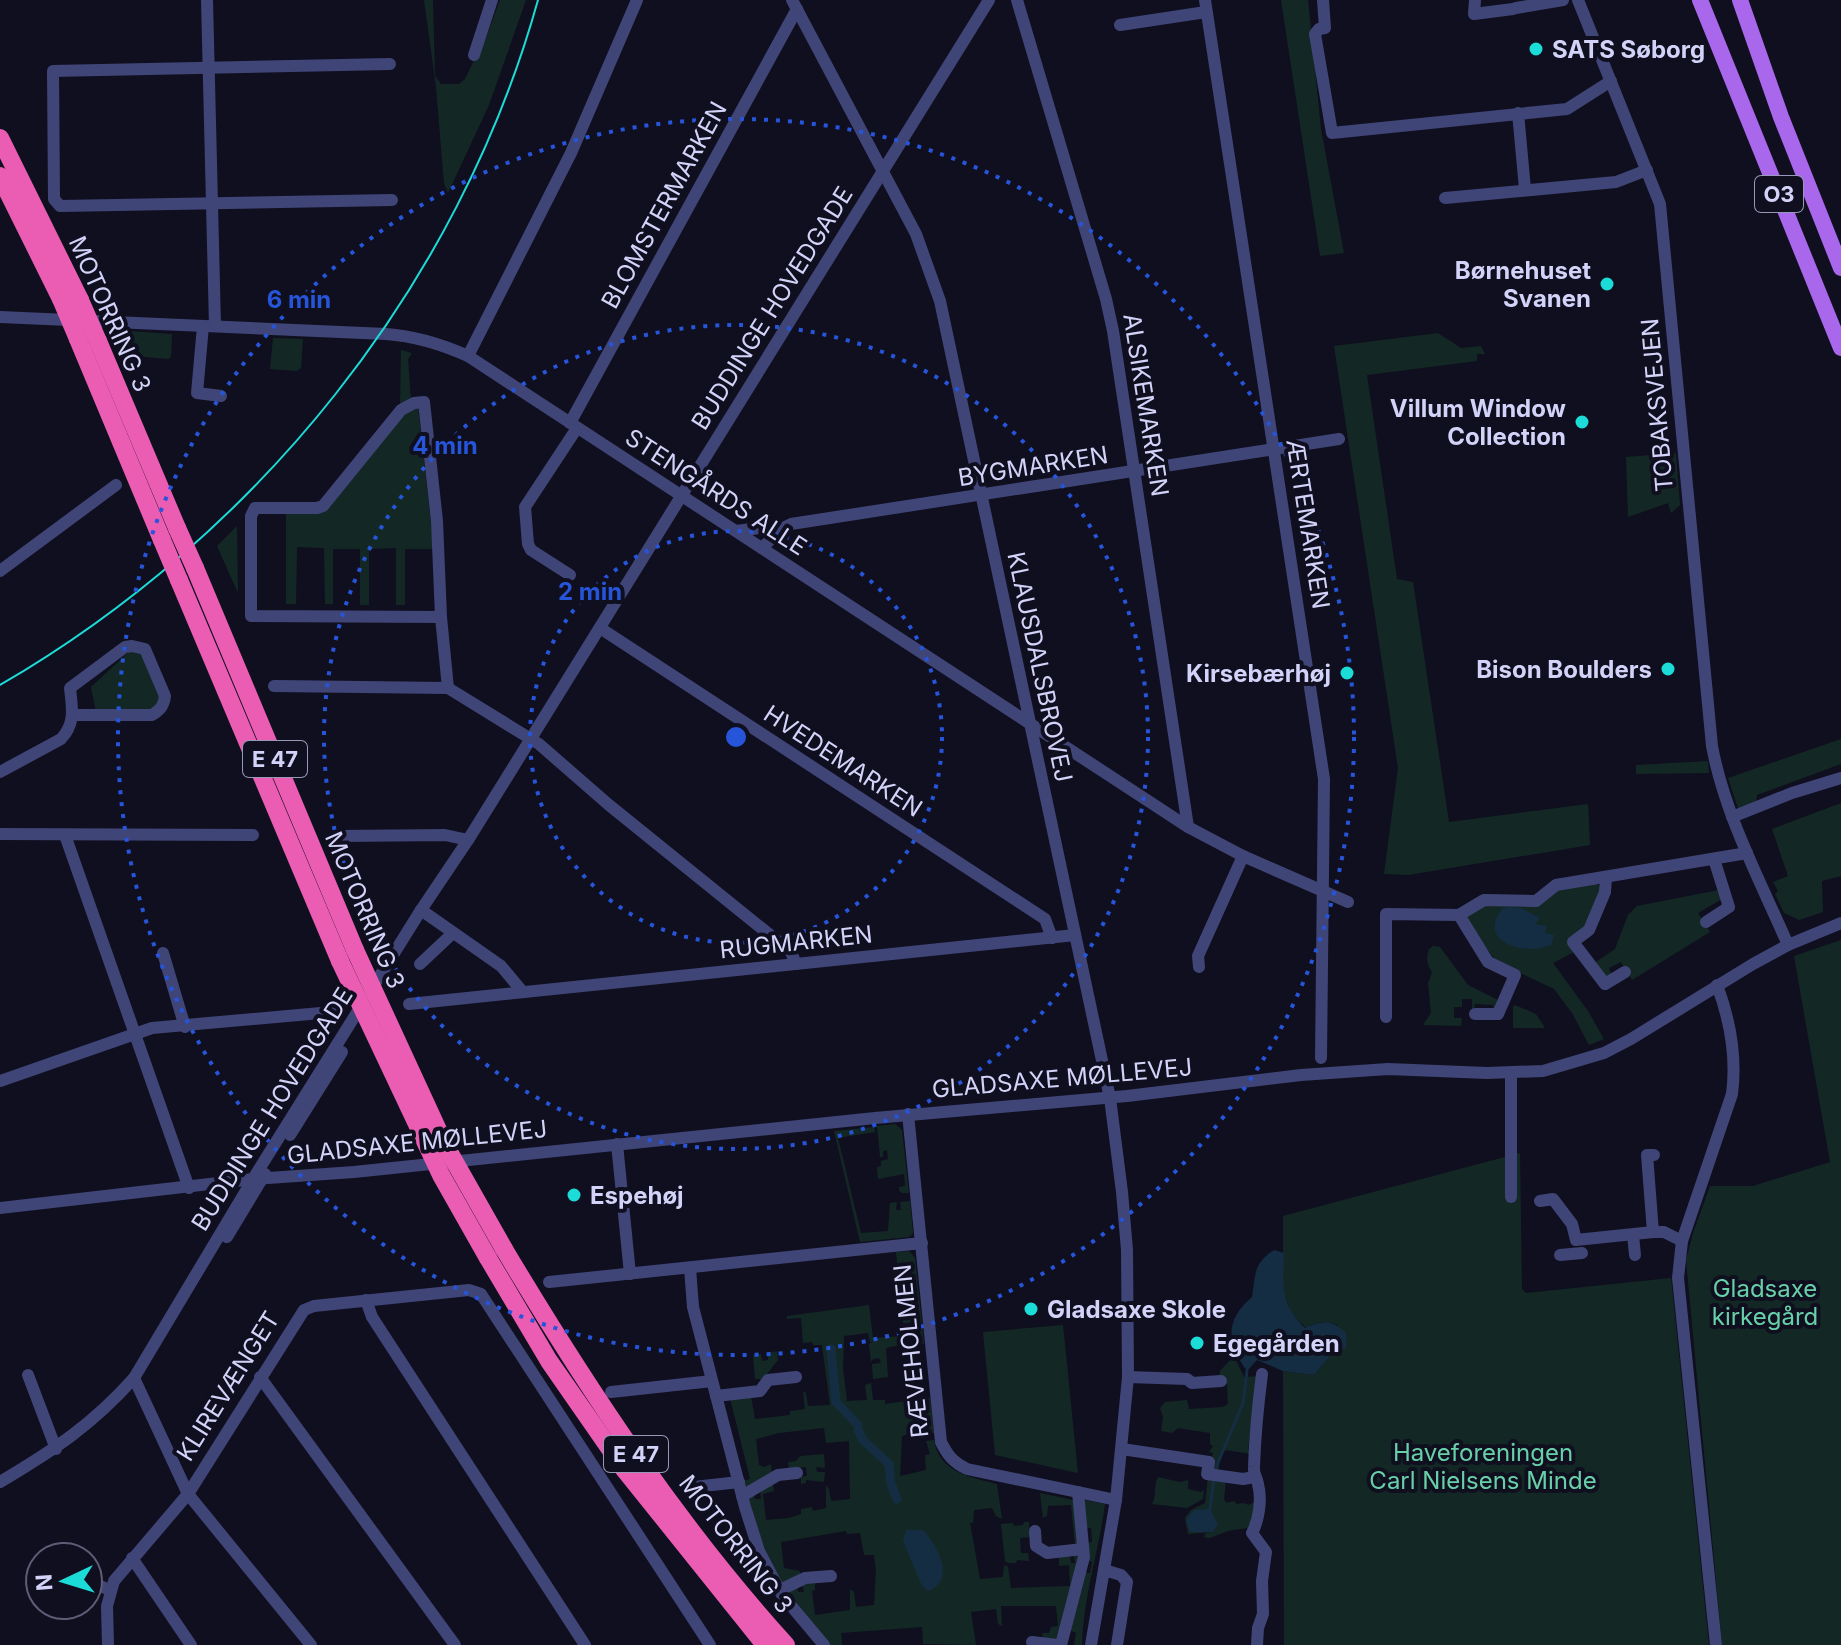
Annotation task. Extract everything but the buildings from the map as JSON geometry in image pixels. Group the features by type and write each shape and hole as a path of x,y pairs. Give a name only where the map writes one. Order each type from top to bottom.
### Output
{"highway":[{"name":"MOTORRING 3","path":"0,138 80,300 195,568 348,956"},
{"name":"MOTORRING 3","path":"0,176 61,299 179,580 348,956 441,1175 613,1423 686,1522 786,1645"},
{"name":"MOTORRING 3","path":"496,1254 549,1361 624,1469 765,1645"}],"main road":[{"name":"O3","path":"1700,0 1841,348"},
{"path":"1730,0 1757,47"},
{"name":"O3","path":"1740,0 1781,117 1841,268"}],"street":[{"path":"207,0 212,203 209,326 197,393 221,396"},
{"path":"474,55 492,0"},
{"path":"468,356 571,153 637,0"},
{"name":"BUDDINGE HOVEDGADE","path":"0,1482 56,1449 110,1405 134,1378 196,1277 244,1213 258,1179 439,884 989,0"},
{"name":"ALSIKEMARKEN","path":"1017,0 1106,299 1188,827"},
{"path":"1323,0 1325,28 1315,34 1332,133 1567,109 1611,81"},
{"path":"1475,0 1474,14 1563,0"},
{"name":"TOBAKSVEJEN","path":"1578,0 1660,204 1708,724 1717,773 1732,817 1788,945"},
{"name":"KLAUSDALSBROVEJ","path":"794,4 916,234 940,301 1110,1098 1127,1242 1128,1377 1116,1500 1091,1645"},
{"name":"BLOMSTERMARKEN","path":"570,575 531,550 525,507 574,425 794,4"},
{"path":"1120,25 1206,6"},
{"name":"ÆRTEMARKEN","path":"1206,6 1324,779 1321,1058"},
{"path":"390,64 53,71 54,199 60,206 392,200"},
{"path":"1518,113 1525,189"},
{"path":"1445,198 1616,182 1647,170"},
{"name":"STENGÅRDS ALLE","path":"0,317 403,335 437,343 468,356 1188,827 1243,856 1348,902"},
{"path":"441,617 251,616 251,516 255,508 323,506 401,410 414,403 424,402 437,521 448,688"},
{"name":"BYGMARKEN","path":"736,531 775,526 781,529 791,524 1339,439"},
{"path":"0,571 116,485"},
{"path":"762,548 781,529"},
{"name":"HVEDEMARKEN","path":"600,628 1045,919 1052,938"},
{"path":"0,772 61,739 72,725 70,688 125,647 145,649 165,696 160,710 152,715 73,715"},
{"path":"274,686 448,688 531,740 791,952 796,964"},
{"path":"1732,817 1841,778"},
{"path":"0,834 253,835"},
{"path":"65,835 189,1188"},
{"path":"339,836 445,835 468,840"},
{"path":"1386,1017 1383,914 1459,915 1484,900 1536,901 1556,885 1747,853"},
{"path":"1199,967 1198,956 1243,856"},
{"path":"1706,922 1729,907 1714,859"},
{"path":"1606,877 1605,892 1589,930 1573,942 1605,984 1625,972"},
{"path":"424,912 501,966 522,991"},
{"path":"1459,915 1488,962 1515,975 1498,1014 1475,1014"},
{"name":"GLADSAXE MØLLEVEJ","path":"0,1208 908,1114 1110,1098 1301,1075 1362,1070 1511,1074 1567,1065 1604,1053 1788,945 1841,923"},
{"path":"420,964 453,933"},
{"name":"RUGMARKEN","path":"409,1004 1075,935"},
{"path":"163,953 185,1027"},
{"path":"1716,1645 1678,1278 1682,1241 1732,1094 1734,1077 1727,1013 1717,985"},
{"path":"0,1081 152,1028 332,1012"},
{"path":"1511,1074 1511,1197"},
{"name":"RÆVEHOLMEN","path":"908,1114 941,1437 947,1454 967,1469 1116,1500"},
{"path":"617,1144 630,1274"},
{"path":"1653,1232 1647,1155 1654,1155"},
{"path":"1540,1201 1553,1199 1572,1224 1579,1249"},
{"path":"1560,1255 1653,1232 1664,1232 1682,1241"},
{"path":"1633,1235 1635,1255"},
{"path":"549,1282 922,1243"},
{"path":"690,1268 693,1307 759,1551 780,1590 824,1645"},
{"name":"KLIREVÆNGET","path":"108,1645 106,1622 110,1590 120,1571 188,1494 304,1310 314,1306 469,1290 481,1294 710,1645"},
{"path":"366,1300 372,1317 585,1645"},
{"path":"1257,1645 1263,1614 1262,1581 1266,1552 1252,1533 1259,1507 1255,1477 1256,1416 1262,1374"},
{"path":"28,1375 56,1449"},
{"path":"260,1377 455,1645"},
{"path":"716,1396 760,1391 768,1380 796,1377"},
{"path":"1128,1377 1187,1379 1192,1383 1221,1381"},
{"path":"134,1378 188,1494 311,1645"},
{"path":"611,1392 712,1381"},
{"path":"1122,1449 1209,1462 1211,1474 1243,1479 1255,1477"},
{"path":"685,1488 740,1489 778,1475 797,1473"},
{"path":"1032,1642 1059,1645 1084,1557 1078,1492"},
{"path":"1035,1531 1036,1546 1047,1553 1083,1549"},
{"path":"132,1558 191,1645"},
{"path":"1104,1570 1121,1575 1127,1582 1117,1645"},
{"path":"780,1590 805,1578 831,1576"},
{"path":"104,1588 110,1590"}],"green space":[{"path":"424,0 433,0 435,76 441,84 459,84 465,79 476,56 479,57 500,0 526,0 489,105 448,193 444,183 436,87"},
{"path":"1281,0 1308,0 1321,129 1344,253 1320,256"},
{"path":"129,331 172,334 171,357 135,356"},
{"path":"1438,333 1461,348 1481,346 1485,354 1477,354 1477,361 1367,375 1397,579 1413,582 1449,822 1588,804 1590,845 1408,875 1384,874 1398,768 1334,346"},
{"path":"273,338 303,339 301,368 297,371 270,369"},
{"path":"401,350 412,353 408,359 411,400 400,404"},
{"path":"418,408 434,549 405,549 405,605 396,605 396,548 369,549 369,605 360,605 360,549 333,549 333,604 325,604 324,548 297,547 296,604 286,604 286,513 325,512 407,410"},
{"path":"1676,453 1680,505 1671,513 1668,503 1628,517 1626,457"},
{"path":"237,526 238,593 217,546"},
{"path":"130,651 143,652 162,702 155,710 96,712 91,687"},
{"path":"1841,739 1841,764 1757,795 1756,803 1739,811 1728,778"},
{"path":"1708,761 1709,773 1636,774 1636,765"},
{"path":"1841,803 1841,876 1822,881 1823,912 1799,920 1784,913 1775,894 1778,891 1773,882 1788,876 1772,829"},
{"path":"1596,883 1602,889 1586,928 1567,942 1574,952 1553,963 1604,1039 1589,1045 1572,1013 1554,989 1497,962 1467,922 1468,916 1485,904 1537,903 1557,888"},
{"path":"1719,890 1722,899 1698,913 1710,932 1632,980 1621,962 1609,968 1611,974 1607,978 1593,964 1615,949 1628,915 1637,906"},
{"name":"Gladsaxe kirkegård","path":"1841,940 1841,1645 1722,1645 1686,1260 1710,1186 1753,1186 1830,1162 1794,956"},
{"path":"1433,946 1440,947 1468,985 1500,1001 1494,1011 1493,1005 1475,1004 1474,1013 1472,999 1462,999 1462,1007 1454,1007 1454,1018 1462,1018 1461,1026 1423,1025 1431,1013 1428,983 1432,972 1427,958"},
{"path":"1515,1005 1536,1014 1545,1028 1513,1028"},
{"path":"895,1124 902,1130 909,1193 899,1190 899,1187 905,1186 904,1174 878,1179 877,1167 881,1166 881,1161 888,1159 887,1150 880,1157 877,1126"},
{"path":"874,1127 875,1132 838,1138 861,1233 888,1231 890,1203 897,1202 896,1210 901,1210 900,1202 910,1201 913,1233 909,1237 860,1242 834,1131"},
{"name":"Haveforeningen Carl Nielsens Minde","path":"1520,1153 1522,1289 1526,1293 1671,1278 1709,1645 1284,1645 1283,1371 1314,1375 1331,1355 1338,1325 1322,1322 1306,1328 1291,1313 1283,1291 1283,1216"},
{"path":"909,1251 915,1258 924,1344 914,1341 921,1340 919,1322 903,1323 896,1252"},
{"path":"869,1305 873,1338 904,1336 905,1344 886,1348 888,1377 873,1379 872,1364 881,1363 879,1358 871,1362 869,1344 874,1341 870,1342 868,1333 844,1336 843,1369 847,1401 867,1400 865,1385 871,1383 873,1400 885,1400 885,1404 930,1398 934,1433 925,1434 923,1425 909,1426 909,1434 902,1436 900,1476 926,1470 925,1455 930,1454 926,1441 934,1440 942,1460 949,1467 967,1476 997,1484 1002,1519 996,1516 992,1508 974,1510 973,1523 970,1523 980,1579 1003,1577 1004,1565 1008,1567 1011,1588 1070,1586 1069,1565 1059,1566 1059,1557 1070,1556 1071,1563 1075,1563 1074,1556 1079,1555 1059,1638 1055,1641 1043,1639 1042,1633 1049,1633 1051,1627 1058,1626 1056,1606 1001,1606 1002,1626 998,1624 996,1609 971,1612 976,1645 923,1644 922,1627 841,1633 842,1645 830,1645 788,1594 789,1590 797,1586 798,1592 804,1592 802,1584 815,1582 815,1590 812,1591 815,1615 850,1610 850,1589 854,1592 856,1607 874,1605 874,1555 864,1555 860,1533 847,1534 846,1531 781,1542 784,1568 800,1571 800,1576 786,1583 781,1582 760,1539 747,1500 754,1493 755,1499 761,1499 760,1490 773,1483 774,1491 763,1494 766,1520 789,1518 801,1514 801,1509 812,1507 813,1511 826,1508 826,1485 831,1501 850,1499 849,1441 826,1443 824,1428 756,1439 759,1465 764,1467 771,1464 772,1474 744,1487 744,1481 750,1479 730,1398 751,1396 755,1419 790,1415 790,1411 805,1409 803,1391 808,1406 830,1405 822,1345 803,1343 801,1318 787,1319 787,1316"},
{"path":"1063,1325 1078,1473 995,1455 983,1332"},
{"path":"777,1351 778,1360 763,1379 755,1379 753,1355 761,1354 762,1361 768,1360 768,1353"},
{"path":"1234,1356 1244,1377 1259,1376 1248,1449 1252,1454 1225,1450 1218,1472 1210,1471 1213,1453 1209,1452 1213,1446 1210,1444 1210,1433 1178,1428 1172,1433 1161,1431 1163,1417 1160,1408 1165,1402 1187,1400 1189,1409 1228,1404 1227,1384 1219,1377 1220,1371"},
{"path":"824,1454 825,1468 816,1467 817,1472 825,1472 824,1482 806,1480 801,1484 801,1477 807,1476 806,1467 789,1469 788,1462 796,1461 800,1456"},
{"path":"1158,1477 1180,1482 1188,1480 1188,1489 1204,1490 1203,1499 1187,1508 1152,1504"},
{"path":"1208,1477 1226,1479 1226,1503 1234,1501 1249,1505 1256,1501 1251,1525 1210,1538 1204,1537 1206,1533 1213,1532 1188,1534 1185,1518 1191,1510 1205,1503"},
{"path":"1040,1493 1073,1500 1078,1543 1075,1545 1071,1505 1048,1506 1047,1516 1043,1518"},
{"path":"1084,1500 1105,1504 1085,1609 1082,1645 1074,1645 1076,1633 1069,1630 1084,1572 1090,1573 1092,1562 1087,1560 1086,1543 1092,1542 1091,1528 1084,1528"},
{"path":"1029,1522 1030,1537 1020,1538 1021,1553 1028,1553 1029,1561 1008,1563 1005,1561 1001,1524 1013,1523 1014,1526 1023,1525"}],"water":[{"path":"1503,908 1521,908 1540,918 1535,924 1547,926 1545,933 1554,935 1551,945 1528,949 1499,938 1495,930 1496,920"},
{"path":"1274,1250 1284,1253 1285,1294 1297,1319 1305,1328 1327,1322 1346,1333 1346,1348 1331,1355 1314,1375 1283,1371 1257,1360 1247,1371 1232,1342 1233,1324 1252,1297 1259,1265"},
{"path":"1210,1509 1218,1524 1213,1532 1190,1532 1186,1520 1194,1510"},
{"path":"906,1530 923,1530 942,1562 941,1579 937,1586 928,1591 922,1586 903,1541"}],"waterway":[{"path":"831,1349 836,1402 858,1425"},
{"path":"1215,1470 1243,1403 1247,1371"},
{"path":"858,1430 863,1440 889,1464 891,1484 897,1499"},
{"path":"1210,1509 1214,1478"}],"tram line":[{"path":"0,685 94,625 181,555 262,478 335,394 400,304 456,207 502,106 538,0"}],"place":[{"name":"SATS Søborg","path":"1536,49"},
{"name":"Børnehuset Svanen","path":"1607,284"},
{"name":"Villum Window Collection","path":"1582,422"},
{"name":"Bison Boulders","path":"1668,669"},
{"name":"Kirsebærhøj","path":"1347,673"},
{"name":"Espehøj","path":"574,1195"},
{"name":"Gladsaxe Skole","path":"1031,1309"},
{"name":"Egegården","path":"1197,1343"}]}
